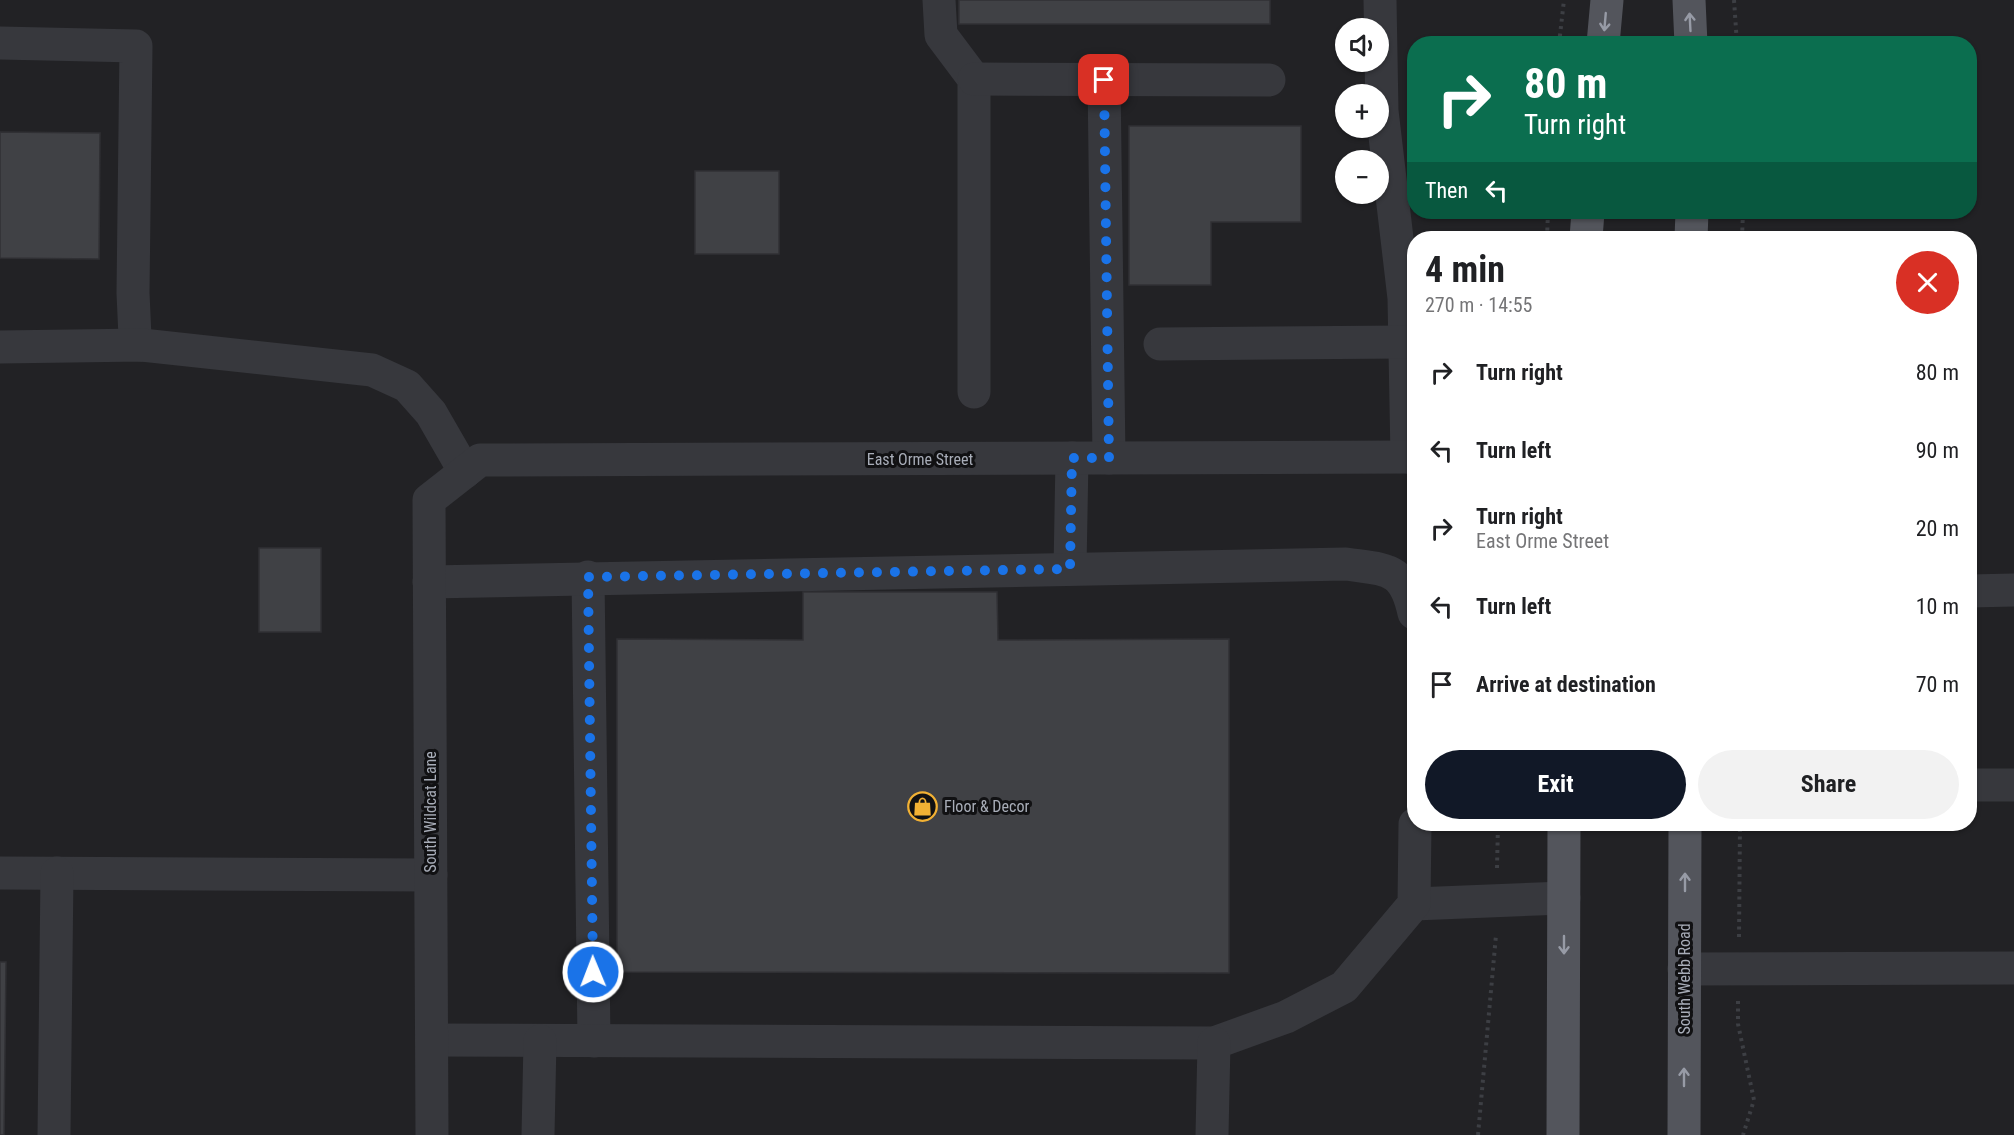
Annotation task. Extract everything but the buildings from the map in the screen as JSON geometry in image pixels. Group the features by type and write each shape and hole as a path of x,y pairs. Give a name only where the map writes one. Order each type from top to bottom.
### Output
{"main road":[{"path":"1604,36 1607,0"},
{"path":"1689,0 1691,36"},
{"path":"1563,1135 1564,831"},
{"name":"South Webb Road","path":"1684,1135 1685,831"}],"street":[{"path":"939,0 941,35 974,80 974,392"},
{"path":"1380,0 1382,111 1404,298 1407,380"},
{"path":"0,43 136,46 134,293 135,337 142,345"},
{"path":"974,80 1269,80"},
{"path":"1104,80 1109,458"},
{"path":"1160,344 1405,342"},
{"path":"0,347 142,345 372,370 406,386 431,413 465,472"},
{"name":"East Orme Street","path":"437,494 480,460 1407,457"},
{"path":"1070,569 1072,458"},
{"name":"South Wildcat Lane","path":"432,1135 429,500 437,494"},
{"path":"429,582 588,577 1346,564 1389,570 1407,588"},
{"path":"588,577 594,1041"},
{"path":"1977,591 2014,590"},
{"path":"1977,785 2014,785"},
{"path":"432,1040 1214,1043 1286,1017 1344,987 1414,904 1415,831"},
{"path":"0,873 431,875"},
{"path":"54,1135 57,873"},
{"path":"1414,904 1564,898"},
{"path":"1684,969 2014,968"},
{"path":"538,1135 540,1041"},
{"path":"1212,1135 1214,1043"}],"path":[{"path":"1560,36 1564,0"},
{"path":"1734,0 1736,36"},
{"path":"1478,1135 1496,953 1498,831"}],"shaded area":[{"path":"0,0 2014,0 2014,1135 0,1135"}],"place":[{"name":"Floor & Decor","path":"923,806"}],"route":[{"path":"593,972 588,577 1070,569 1072,458 1109,458 1104,80"}]}
